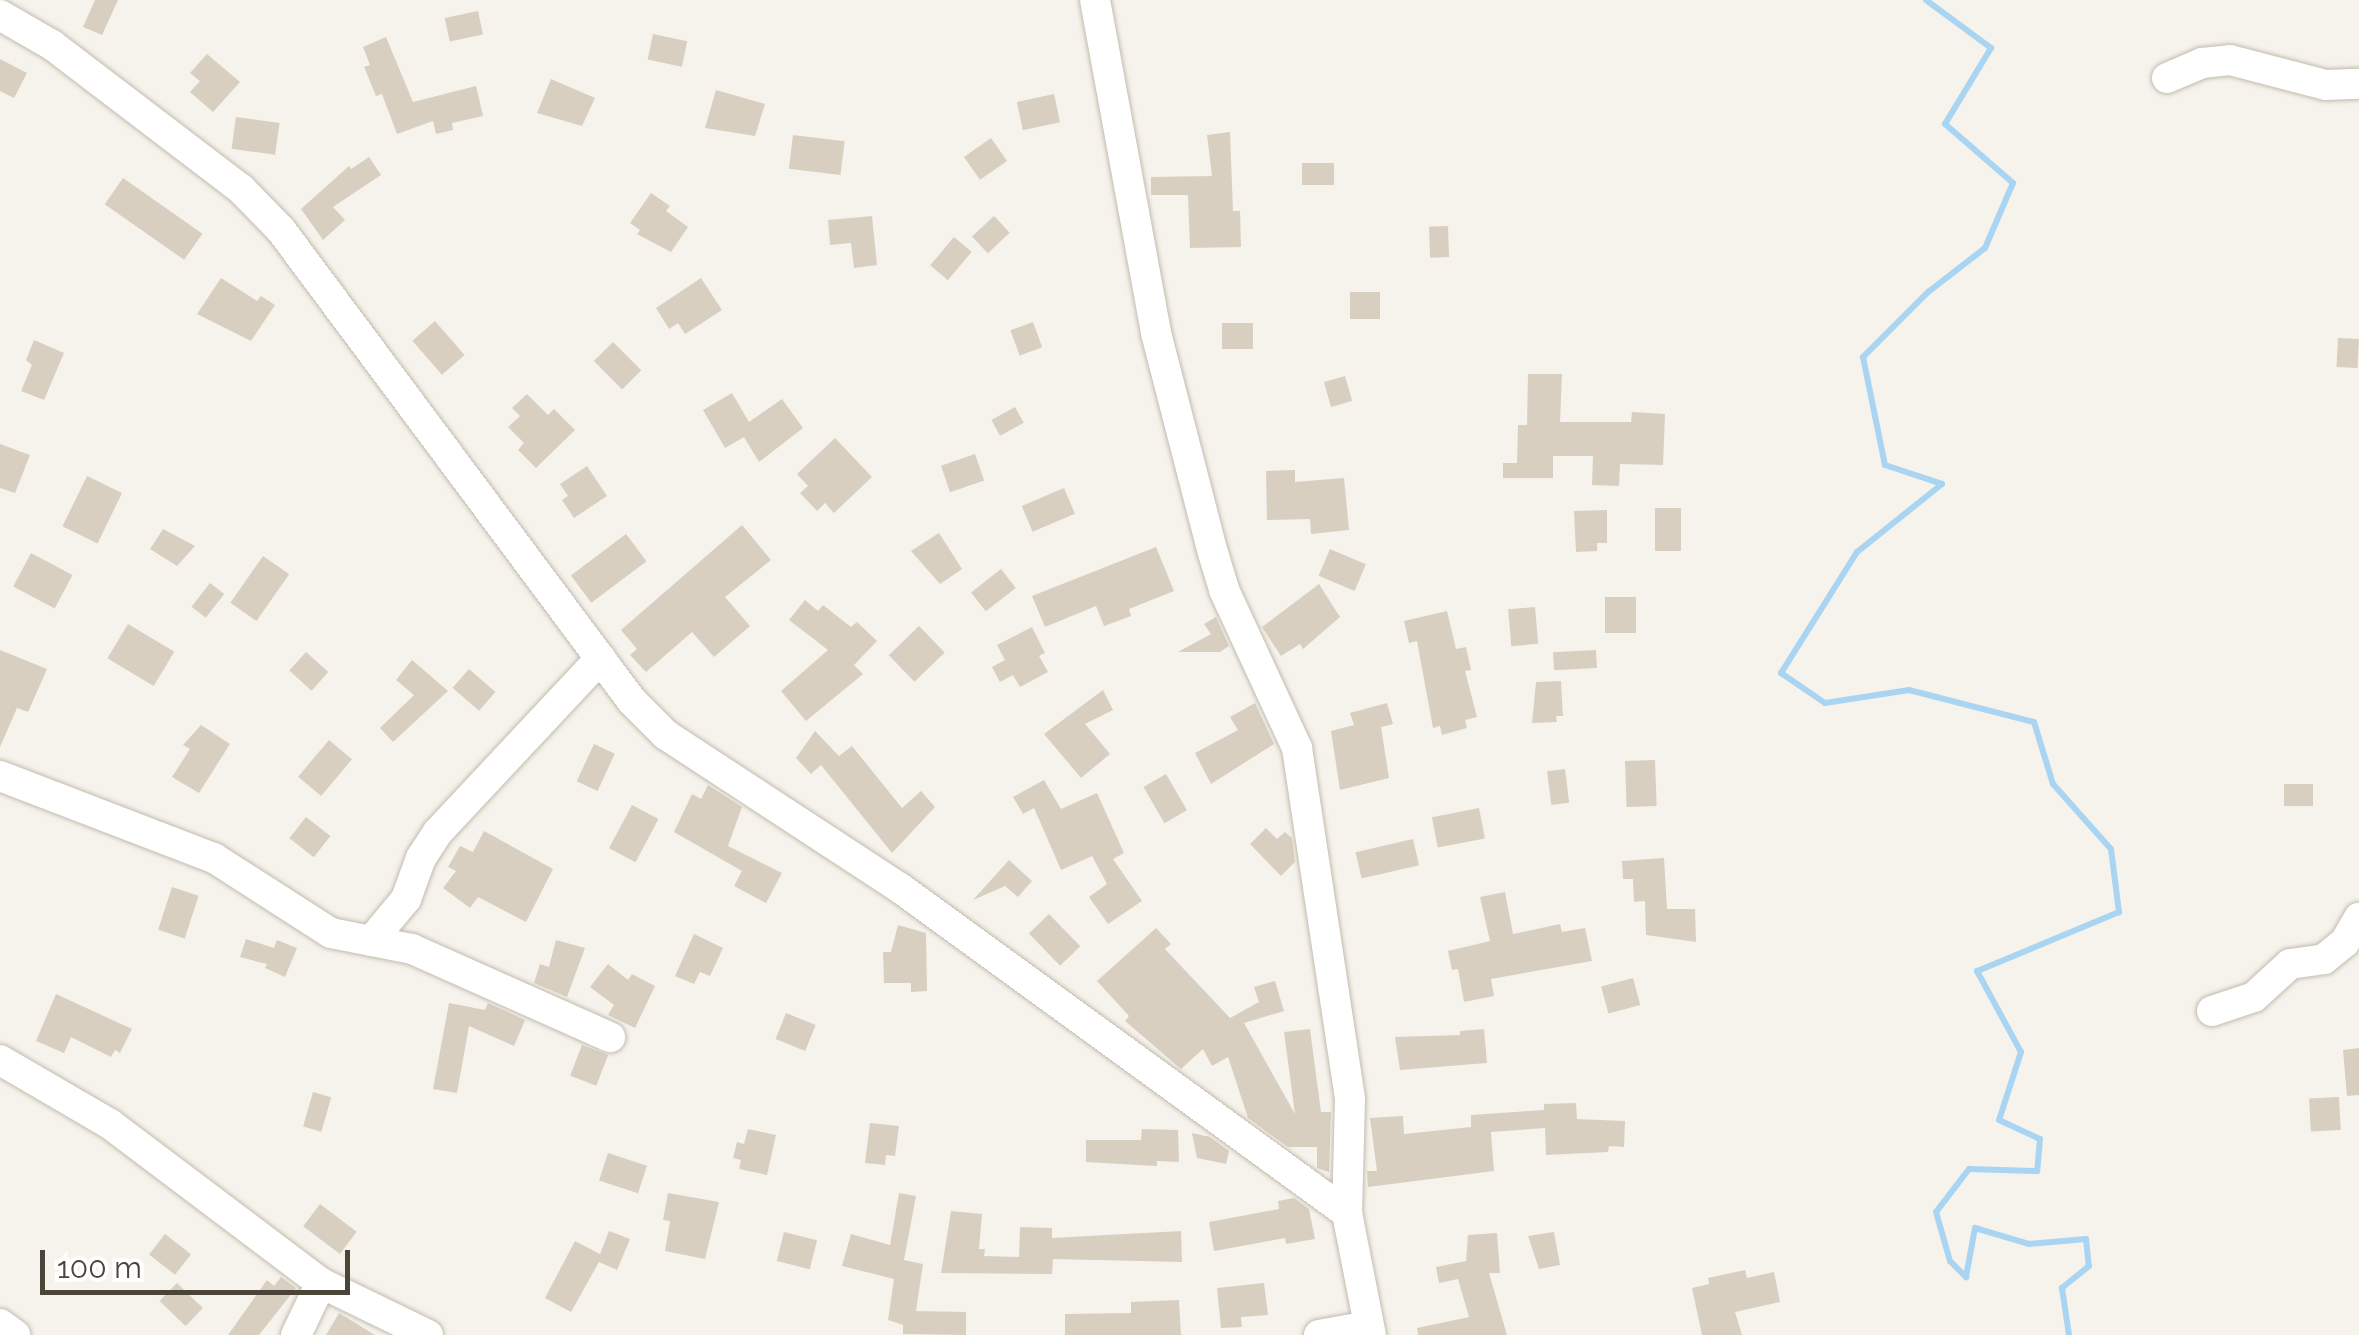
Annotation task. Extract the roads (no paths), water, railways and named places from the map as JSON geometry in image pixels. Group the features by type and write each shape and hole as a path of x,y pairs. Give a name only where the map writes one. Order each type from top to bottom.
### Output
{"street":[{"path":"1095,0 1156,333 1213,553 1224,590 1297,748 1350,1099 1347,1213 1370,1330 1320,1335"},
{"path":"0,15 52,45 241,189 282,230 632,701 666,735 900,888 1347,1213"},
{"path":"2167,78 2202,63 2230,60 2326,85 2359,84"},
{"path":"371,941 406,899 421,858 438,832 600,658"},
{"path":"0,776 214,858 330,933 412,949 610,1037"},
{"path":"2212,1011 2254,997 2290,964 2324,959 2345,942 2359,918"},
{"path":"0,1060 110,1124 321,1283 428,1335"},
{"path":"296,1335 321,1283"},
{"path":"0,1324 15,1335"}],"waterway":[{"path":"1926,0 1991,48 1945,124 2013,183 1985,248 1928,292 1863,357 1885,465 1942,484 1857,552 1781,673 1825,703 1909,690 2034,722 2053,784 2111,849 2119,912 1977,971 2021,1052 1999,1120 2040,1139 2037,1171 1969,1169 1936,1212 1950,1261 1966,1277 1975,1228 2029,1244 2086,1239 2089,1266 2062,1288 2069,1335"}]}
